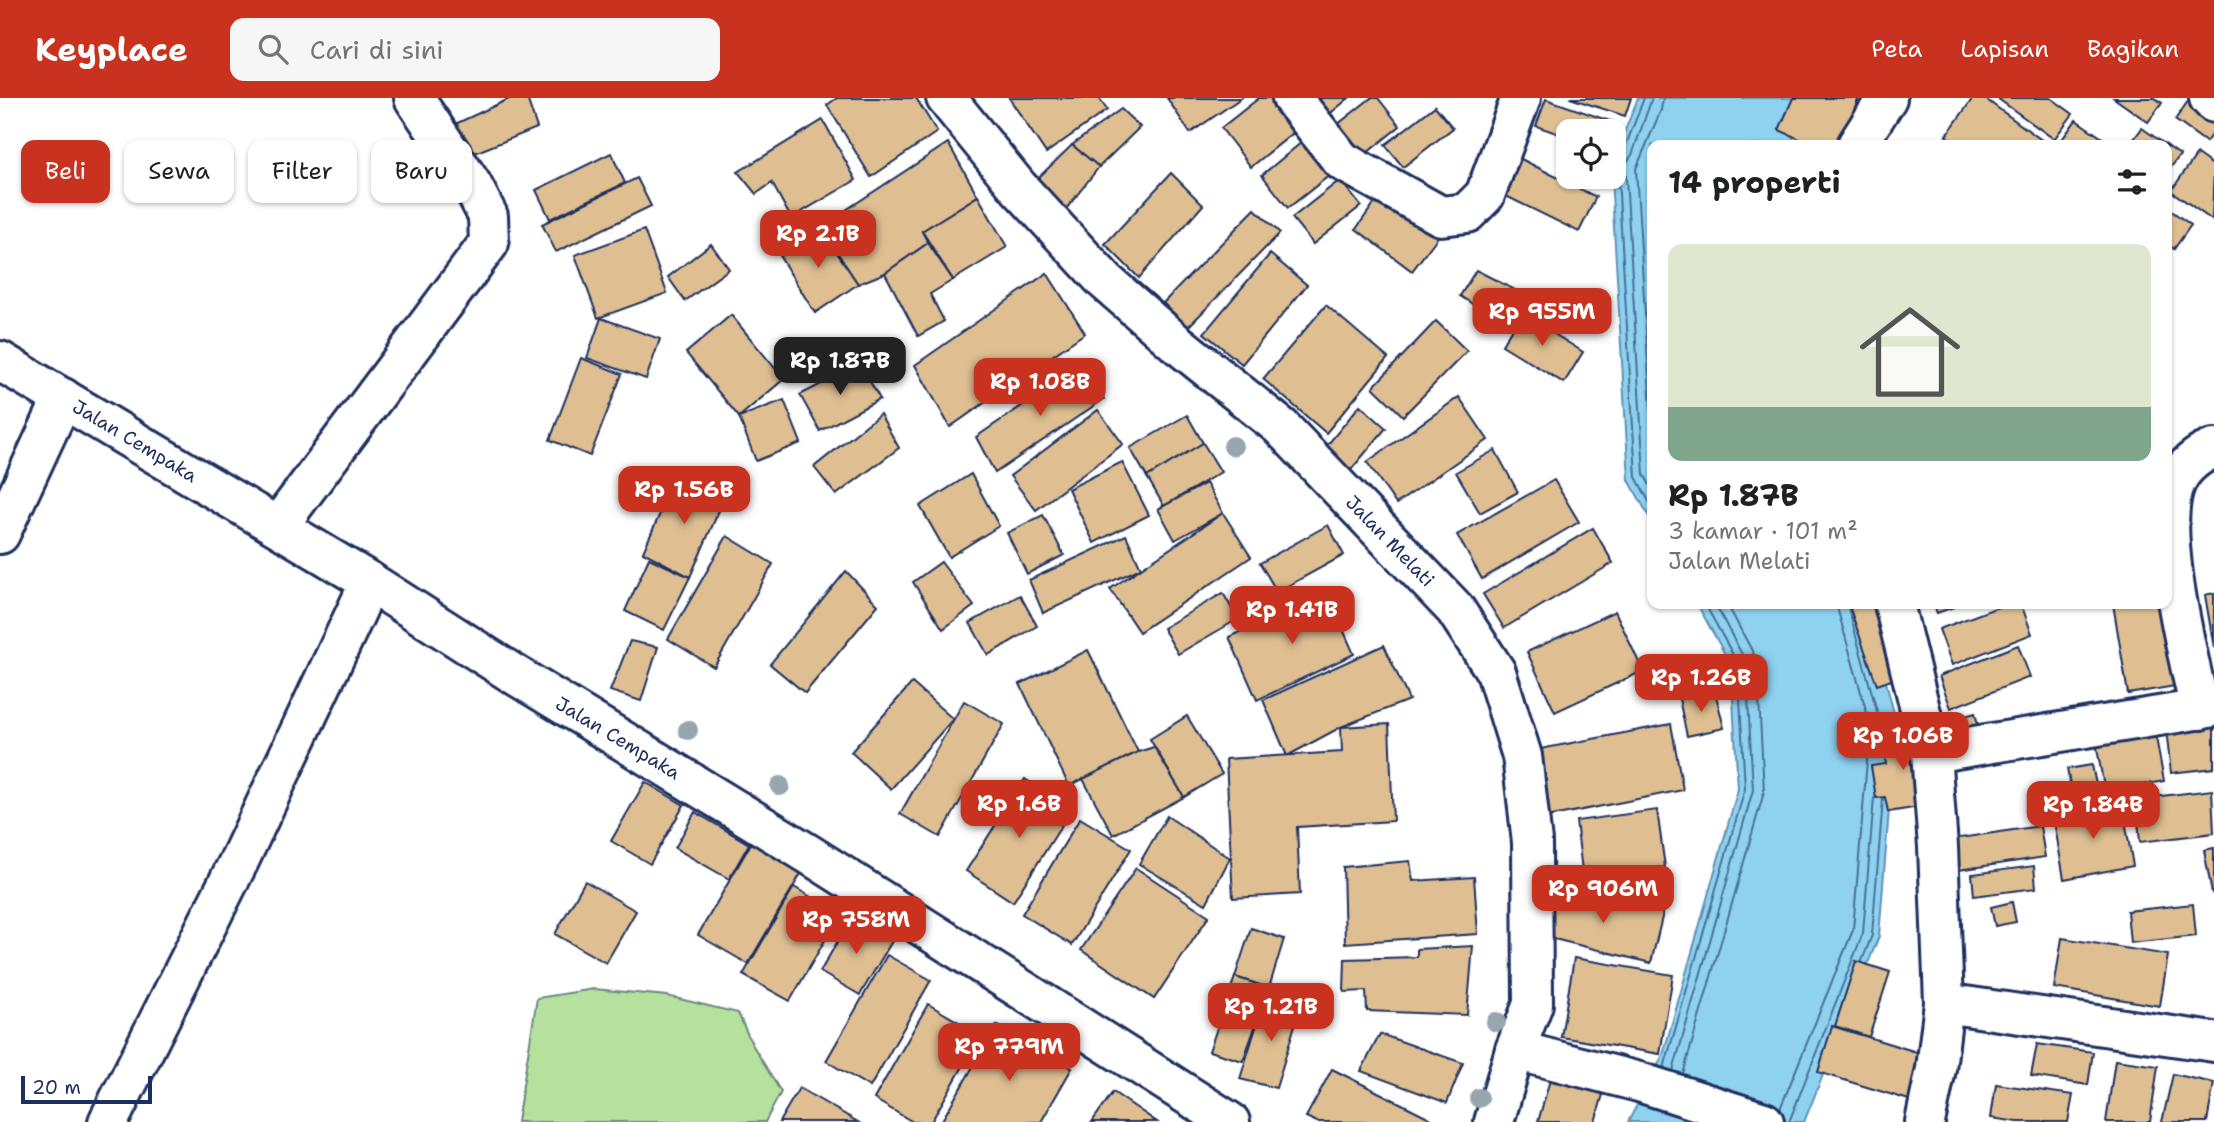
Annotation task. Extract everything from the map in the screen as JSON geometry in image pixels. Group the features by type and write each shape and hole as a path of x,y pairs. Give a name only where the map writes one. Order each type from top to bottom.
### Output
{"street":[{"path":"278,526 489,243 488,216 472,185 414,98"},
{"name":"Jalan Melati","path":"946,98 1018,187 1105,281 1281,427 1300,446 1455,609 1496,672 1522,756 1532,842 1533,1004 1515,1050 1494,1122"},
{"path":"1292,98 1342,161 1441,216 1467,213 1485,195 1521,98"},
{"path":"1860,140 1888,98"},
{"path":"2208,98 2214,103"},
{"name":"Jalan Cempaka","path":"0,361 370,582 512,673 822,862 1230,1122"},
{"path":"0,534 63,398"},
{"path":"2172,502 2177,480 2191,462 2214,449"},
{"path":"1931,753 2207,709 2174,594 2172,536"},
{"path":"108,1122 239,861 370,582"},
{"path":"1895,609 1931,753 1944,1003 1936,1069 1925,1122"},
{"path":"1944,1003 2214,1042"},
{"path":"1515,1050 1639,1082 1764,1122"}],"green space":[{"path":"594,989 667,996 738,1013 752,1044 781,1092 765,1122 517,1122 537,998"}],"water":[{"path":"1638,98 1806,98 1793,140 1647,140 1647,513 1629,480 1612,189 1626,189 1626,128"},
{"path":"1700,609 1864,609 1875,639 1896,721 1879,936 1804,1122 1628,1122 1663,1055 1738,789 1731,665"}],"building":[{"path":"511,98 527,98 537,128 472,154 472,140 458,140 451,126"},
{"path":"837,98 916,98 937,132 871,177 827,105"},
{"path":"1009,98 1099,98 1107,110 1046,153"},
{"path":"1167,98 1241,98 1190,133"},
{"path":"1259,98 1280,98 1302,126 1251,167 1221,128"},
{"path":"1313,98 1349,98 1327,116"},
{"path":"1371,98 1378,98 1400,126 1362,157 1337,125"},
{"path":"1570,98 1631,98 1625,116"},
{"path":"1793,98 1859,98 1840,140 1802,140 1779,130"},
{"path":"1973,98 1984,98 2042,140 1952,140 1946,136"},
{"path":"1997,98 2051,98 2073,114 2054,139"},
{"path":"2114,98 2155,98 2162,103 2148,122"},
{"path":"2190,98 2214,113 2214,131 2206,142 2175,120"},
{"path":"1546,99 1604,119 1556,119 1556,133 1536,126"},
{"path":"1435,106 1453,128 1403,167 1385,145"},
{"path":"1121,109 1140,127 1099,167 1072,145"},
{"path":"823,120 856,180 791,218 772,183 756,194 738,172"},
{"path":"2076,120 2105,140 2062,140"},
{"path":"2142,128 2159,140 2133,140"},
{"path":"1308,137 1335,171 1288,208 1262,175"},
{"path":"948,143 978,196 922,231 928,243 885,273 858,284 820,227"},
{"path":"1072,145 1099,167 1059,218 1034,182"},
{"path":"2172,149 2180,155 2172,166"},
{"path":"611,153 625,183 550,219 536,190"},
{"path":"2197,154 2214,166 2212,220 2172,192"},
{"path":"1521,159 1556,177 1556,189 1580,189 1596,197 1579,232 1504,195"},
{"path":"1171,173 1203,205 1139,278 1105,244"},
{"path":"637,178 651,206 556,252 542,224"},
{"path":"1340,180 1361,206 1313,244 1292,218"},
{"path":"1383,191 1440,234 1412,271 1356,229"},
{"path":"978,196 1007,247 953,280 922,231"},
{"path":"1255,209 1280,233 1188,327 1163,303"},
{"path":"2172,211 2191,225 2174,249 2172,248"},
{"path":"820,227 858,284 815,313 780,257"},
{"path":"644,230 667,293 598,318 575,255"},
{"path":"928,243 953,280 930,294 944,321 918,336 885,273"},
{"path":"711,244 729,269 685,301 668,277"},
{"path":"1270,254 1307,285 1242,364 1204,333"},
{"path":"1476,270 1521,293 1501,322 1460,296"},
{"path":"1047,273 1085,333 950,427 915,365"},
{"path":"1326,305 1388,358 1326,433 1263,379"},
{"path":"1521,313 1583,352 1564,383 1502,345"},
{"path":"731,315 784,379 739,417 686,353"},
{"path":"601,318 660,339 646,379 587,358"},
{"path":"1436,321 1467,351 1403,416 1373,387"},
{"path":"581,358 622,374 590,456 550,440"},
{"path":"1085,363 1104,399 995,473 976,437"},
{"path":"860,364 880,399 820,431 800,395"},
{"path":"1459,397 1488,440 1396,504 1367,462"},
{"path":"784,400 801,443 756,461 739,417"},
{"path":"1360,405 1386,428 1345,477 1319,455"},
{"path":"1098,410 1123,444 1036,510 1010,476"},
{"path":"880,414 899,448 836,495 814,467"},
{"path":"1187,415 1203,443 1147,477 1130,448"},
{"path":"1203,443 1221,472 1164,506 1147,477"},
{"path":"1495,450 1518,492 1480,513 1456,472"},
{"path":"1122,462 1149,515 1094,543 1068,489"},
{"path":"971,474 999,526 949,557 920,506"},
{"path":"677,475 724,499 690,577 643,552"},
{"path":"1554,480 1579,522 1482,579 1457,535"},
{"path":"1206,483 1223,513 1175,540 1158,509"},
{"path":"1223,513 1251,557 1139,632 1110,589"},
{"path":"1043,515 1064,555 1027,574 1007,533"},
{"path":"1328,525 1344,555 1277,592 1260,563"},
{"path":"1593,528 1613,563 1504,628 1483,594"},
{"path":"1126,535 1141,568 1043,613 1029,580"},
{"path":"727,536 773,564 714,667 668,639"},
{"path":"649,558 690,577 664,630 625,611"},
{"path":"941,562 974,606 943,629 913,582"},
{"path":"846,571 878,605 805,693 770,664"},
{"path":"1326,591 1354,654 1257,700 1229,637"},
{"path":"1223,593 1238,619 1178,654 1163,628"},
{"path":"2214,593 2214,648 2205,595"},
{"path":"1020,595 1037,626 988,655 970,623"},
{"path":"1850,609 1887,609 1909,674 1877,685"},
{"path":"1993,609 2023,609 2032,634 1952,665 1939,629"},
{"path":"2114,609 2162,609 2175,686 2128,694"},
{"path":"1615,611 1643,671 1555,712 1527,652"},
{"path":"630,641 658,647 641,701 610,691"},
{"path":"1384,645 1409,700 1341,727 1287,756 1263,700"},
{"path":"2018,645 2030,677 1951,708 1939,676"},
{"path":"1088,650 1138,752 1069,786 1020,684"},
{"path":"912,683 953,719 891,789 851,752"},
{"path":"1715,691 1724,728 1687,736 1679,699"},
{"path":"964,701 1004,724 940,837 900,814"},
{"path":"1975,713 1980,732 1946,742 1941,723"},
{"path":"1187,716 1222,774 1184,797 1150,739"},
{"path":"2214,723 2214,768 2171,773 2166,729"},
{"path":"1389,724 1393,821 1297,827 1300,894 1233,898 1226,759 1342,752 1341,727"},
{"path":"1671,724 1683,790 1547,817 1535,750"},
{"path":"1920,727 1932,805 1888,812 1885,797 1876,798 1871,766 1886,764 1881,734"},
{"path":"2155,732 2164,781 2105,792 2096,743"},
{"path":"1154,747 1184,797 1113,835 1083,779"},
{"path":"2092,765 2098,795 2073,800 2067,769"},
{"path":"1025,779 1072,809 1013,902 966,871"},
{"path":"645,782 684,805 650,864 611,841"},
{"path":"2212,790 2214,833 2140,842 2136,799"},
{"path":"2122,803 2133,866 2064,879 2053,815"},
{"path":"1657,810 1665,867 1583,879 1576,821"},
{"path":"695,812 749,844 729,879 675,848"},
{"path":"1167,816 1230,858 1206,904 1139,864"},
{"path":"1080,818 1131,849 1072,945 1022,914"},
{"path":"2040,826 2045,857 1958,870 1953,839"},
{"path":"753,840 803,870 748,964 698,935"},
{"path":"2214,848 2214,892 2212,893 2204,850"},
{"path":"1410,861 1413,881 1474,877 1478,934 1345,943 1343,867"},
{"path":"2034,866 2036,888 1974,896 1972,874"},
{"path":"1136,868 1209,916 1154,999 1081,950"},
{"path":"585,881 636,911 606,963 555,934"},
{"path":"794,887 840,914 790,1001 743,975"},
{"path":"1554,887 1663,913 1651,963 1542,936"},
{"path":"2012,902 2016,922 1995,926 1991,907"},
{"path":"2193,904 2196,936 2130,943 2127,911"},
{"path":"851,918 892,941 860,995 820,972"},
{"path":"1251,928 1284,939 1269,988 1235,977"},
{"path":"2062,938 2168,955 2160,1006 2054,988"},
{"path":"1473,946 1467,1015 1367,1011 1366,991 1344,992 1345,959 1417,957 1417,949"},
{"path":"887,955 931,980 870,1087 826,1061"},
{"path":"1574,958 1673,975 1660,1054 1561,1037"},
{"path":"1856,961 1890,972 1869,1037 1835,1026"},
{"path":"1235,977 1269,988 1243,1061 1209,1051"},
{"path":"1265,998 1301,1005 1276,1088 1240,1079"},
{"path":"928,1004 981,1035 931,1122 913,1122 874,1099"},
{"path":"997,1025 1072,1068 1041,1122 941,1122"},
{"path":"1832,1026 1923,1054 1909,1100 1818,1072"},
{"path":"1380,1034 1463,1063 1447,1103 1361,1071"},
{"path":"2037,1044 2093,1052 2088,1085 2031,1076"},
{"path":"2115,1060 2158,1066 2150,1122 2106,1122"},
{"path":"1332,1069 1430,1118 1428,1122 1317,1122 1306,1117"},
{"path":"2173,1074 2214,1083 2207,1122 2162,1122"},
{"path":"1551,1076 1604,1091 1595,1122 1538,1122"},
{"path":"1996,1084 2073,1095 2068,1122 2018,1122 1991,1118"},
{"path":"799,1088 858,1122 779,1122"},
{"path":"1113,1092 1157,1122 1092,1122"}]}
